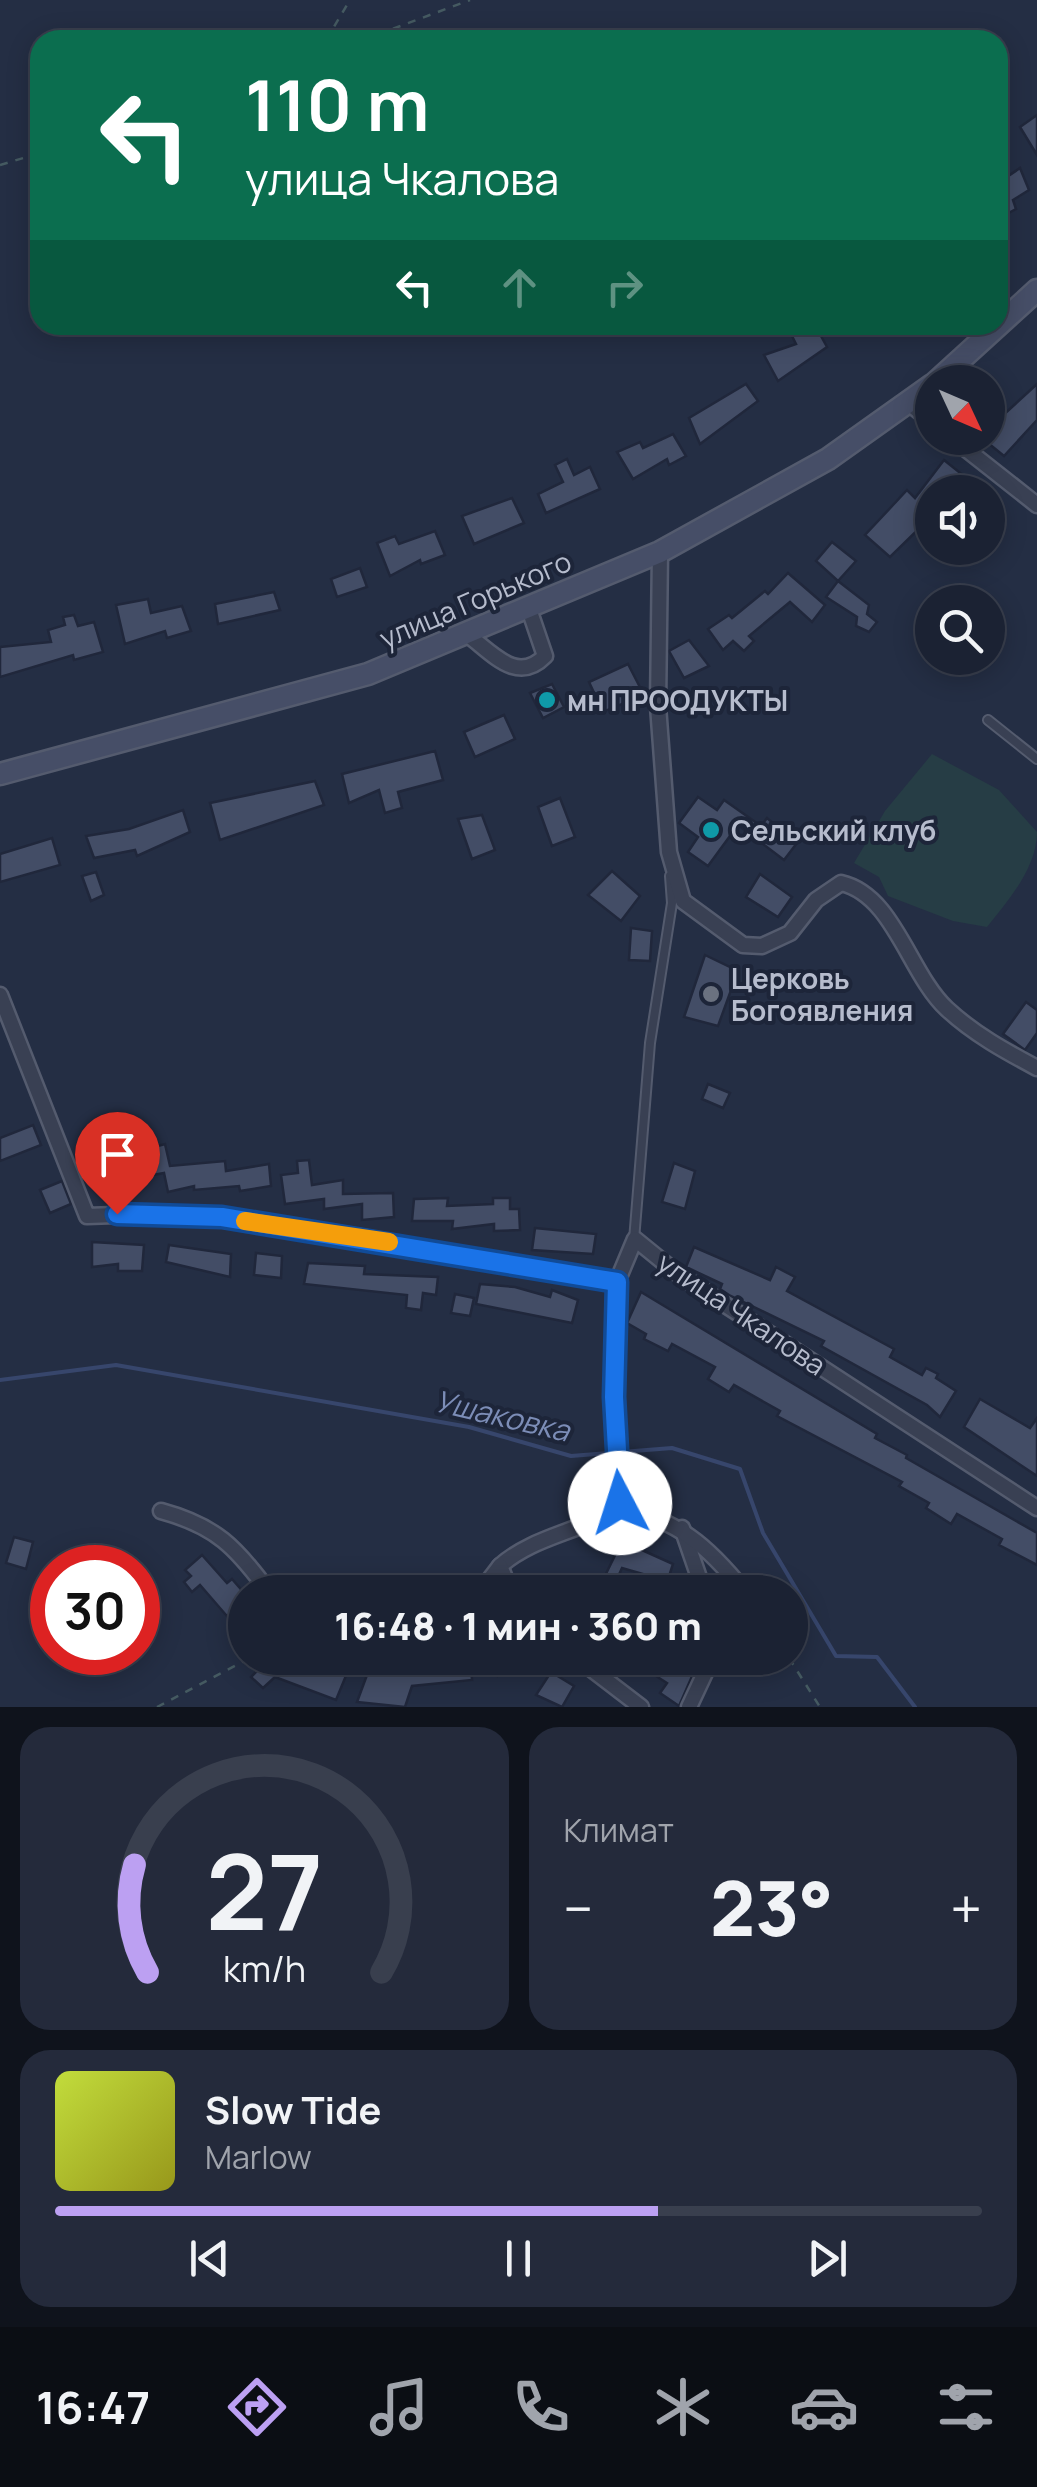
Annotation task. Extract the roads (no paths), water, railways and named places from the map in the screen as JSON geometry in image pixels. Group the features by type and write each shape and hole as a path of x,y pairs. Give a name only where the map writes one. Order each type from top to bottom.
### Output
{"main road":[{"name":"улица Горького","path":"1008,316 1037,290"},
{"name":"улица Горького","path":"955,365 988,335"},
{"name":"улица Горького","path":"0,774 368,674 660,552 828,459 915,400"}],"street":[{"path":"910,404 915,408"},
{"path":"974,455 1037,505"},
{"path":"660,552 658,706 669,852 683,902 743,945 778,943 816,900 841,883 859,887 873,900 920,980 947,1009 990,1044 1037,1068"},
{"path":"465,632 488,649 498,663 520,668 537,664 545,656 528,606"},
{"name":"улица Чкалова","path":"0,994 87,1216 222,1217 617,1282 636,1238 678,1274 1037,1508"},
{"path":"617,1282 616,1474 620,1503"},
{"path":"620,1503 682,1528 731,1575"},
{"path":"493,1575 500,1566 550,1534 610,1512 620,1503"},
{"path":"161,1510 199,1521 225,1540 255,1575"},
{"path":"682,1528 698,1575"},
{"path":"500,1566 504,1575"},
{"path":"599,1675 641,1707"},
{"path":"689,1707 704,1675"}],"lane":[{"path":"988,720 1037,760"},
{"path":"636,1238 650,1043 672,904 669,852"}],"waterway":[{"name":"Ушаковка","path":"0,1380 116,1365 469,1427 571,1456 672,1448 740,1469 763,1533 836,1656 877,1657 915,1707"}],"place":[{"name":"мн ПРООДУКТЫ","path":"547,700"},
{"name":"Сельский клуб","path":"711,830"},
{"name":"Церковь Богоявления","path":"711,994"}]}
